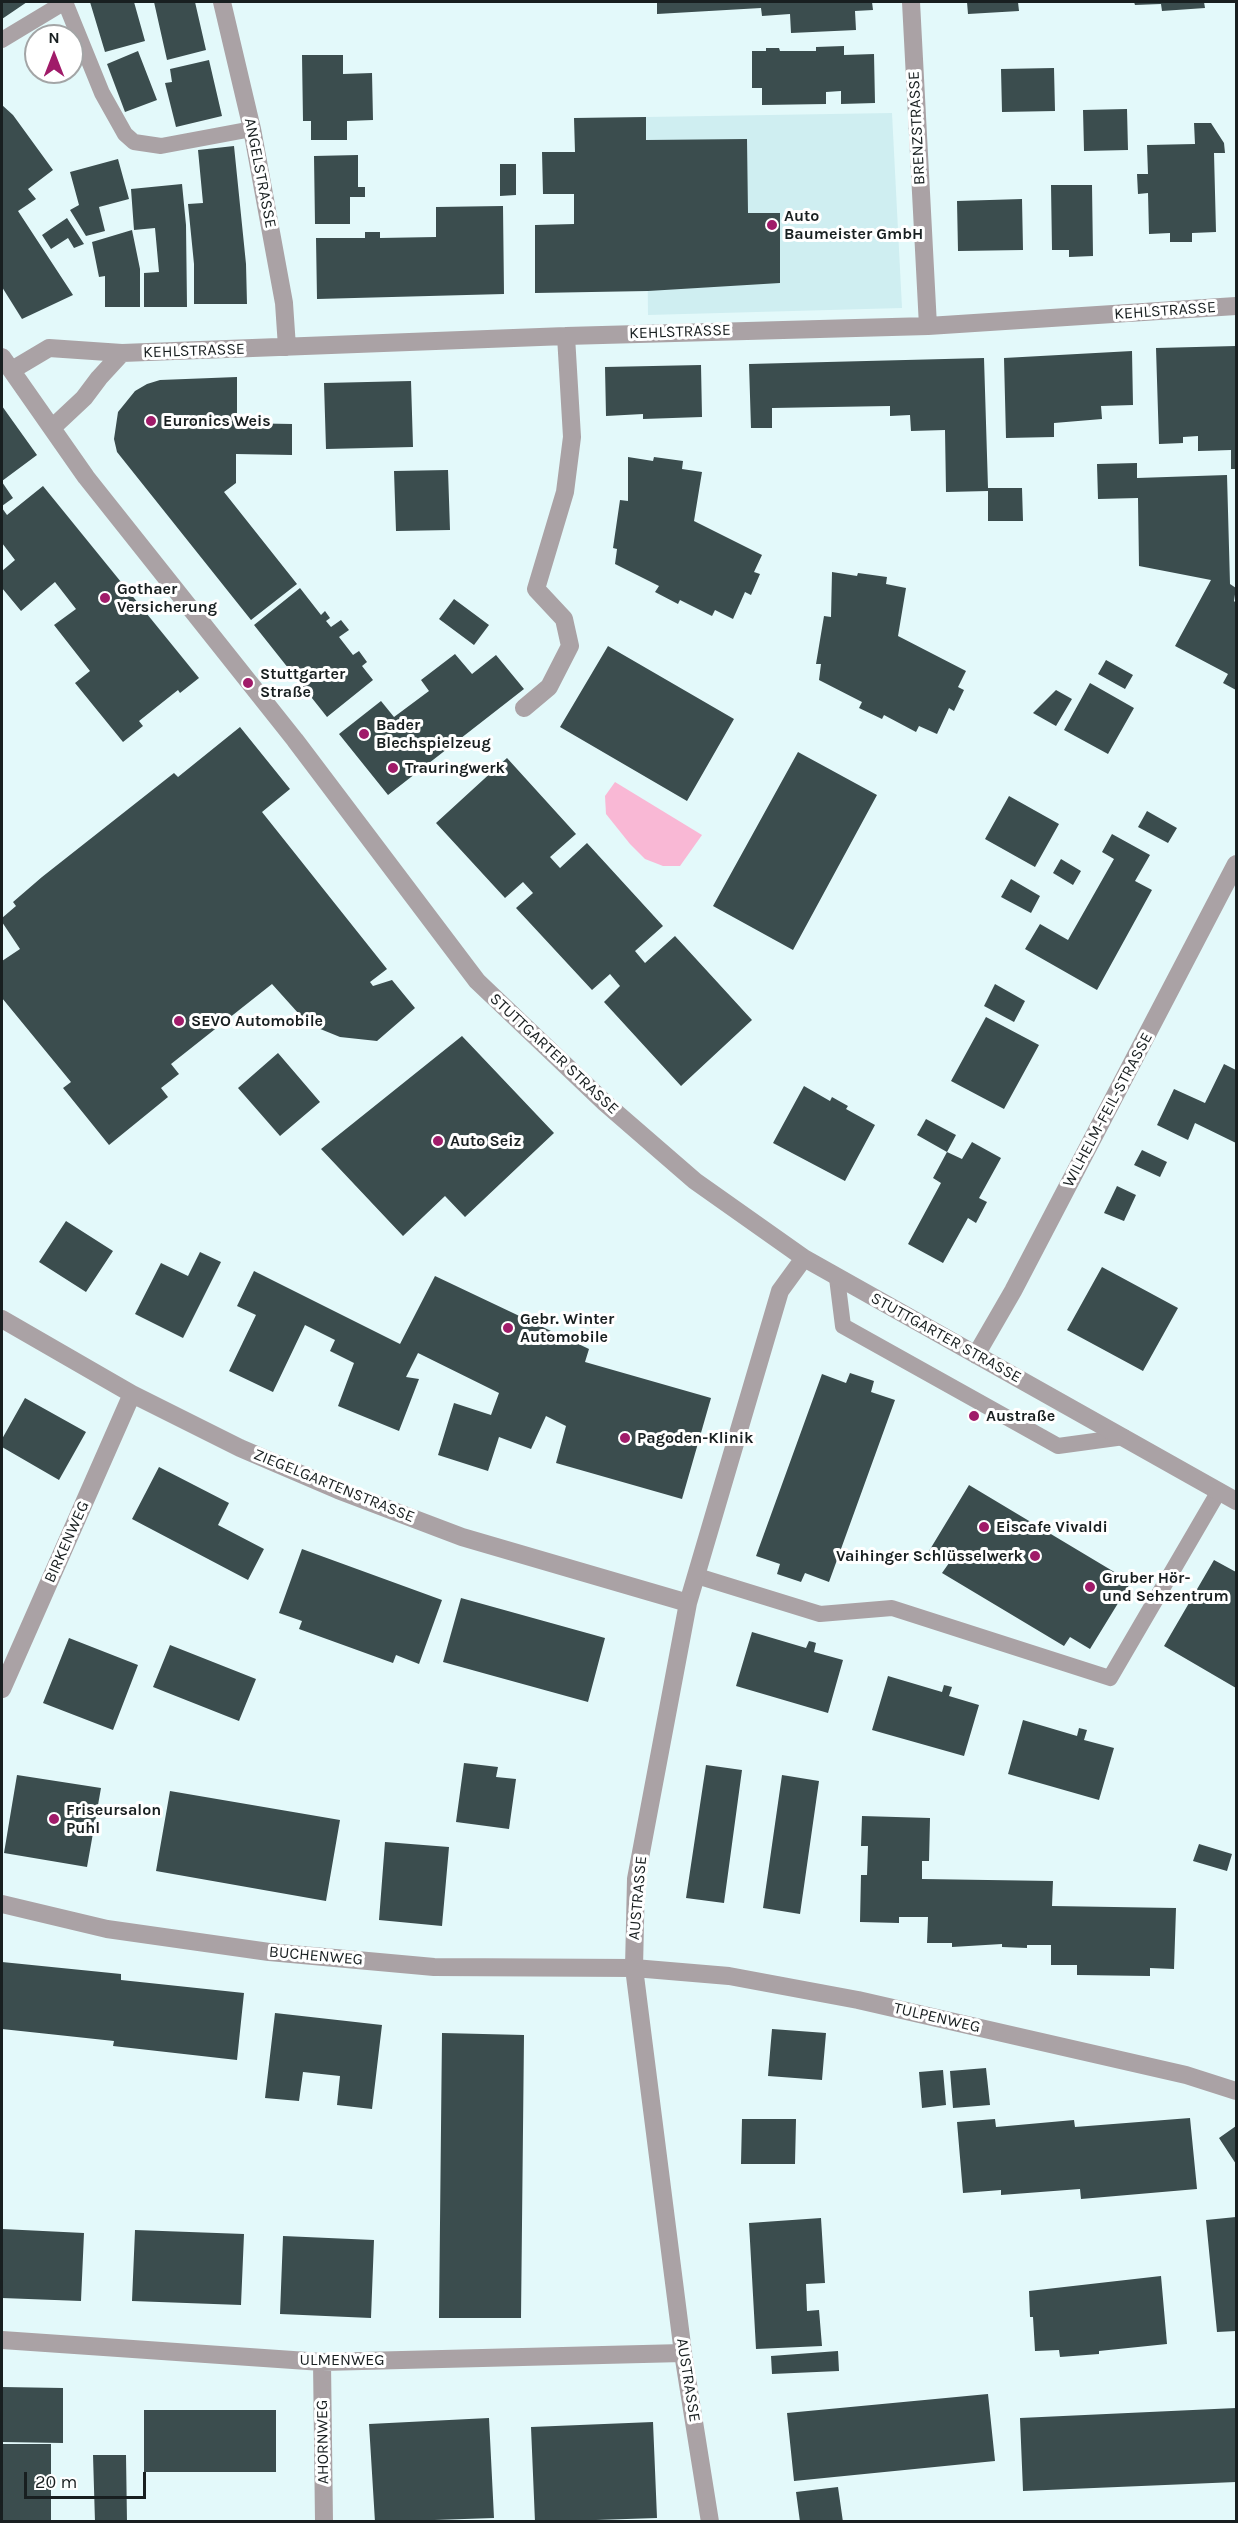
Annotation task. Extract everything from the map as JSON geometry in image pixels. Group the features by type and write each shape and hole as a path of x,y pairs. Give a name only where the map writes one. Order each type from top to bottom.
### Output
{"street":[{"name":"ANGELSTRASSE","path":"222,2 252,129 284,303 287,347"},
{"name":"BRENZSTRASSE","path":"911,2 928,326"},
{"name":"KEHLSTRASSE","path":"7,363 49,348 122,353 566,336 928,326 1236,306"},
{"path":"524,708 549,687 570,646 564,619 536,589 565,492 572,436 566,336"},
{"name":"KEHLSTRASSE","path":"52,428 84,398 122,353"},
{"name":"STUTTGARTER STRASSE","path":"7,363 86,477 350,811 477,981 604,1103 686,1173 804,1258 1236,1501"},
{"name":"WILHELM-FEIL-STRASSE","path":"976,1355 1013,1291 1236,864"},
{"name":"AUSTRASSE","path":"710,2522 683,2353 634,1968 636,1880 688,1603 780,1291 804,1258"},
{"name":"ZIEGELGARTENSTRASSE","path":"2,1319 132,1394 240,1448 369,1502 462,1537 688,1603"},
{"name":"BIRKENWEG","path":"2,1689 132,1394"},
{"name":"BUCHENWEG","path":"2,1904 107,1929 269,1952 434,1967 634,1968"},
{"name":"TULPENWEG","path":"634,1968 729,1976 858,2000 1186,2075 1236,2091"},
{"name":"ULMENWEG","path":"2,2340 322,2362 683,2353"},
{"name":"AHORNWEG","path":"322,2362 324,2522"}],"lane":[{"path":"2,40 65,2 102,93 125,134 134,142 161,146 252,129"},
{"path":"837,1278 843,1326 1058,1446 1124,1437"},
{"path":"697,1576 820,1614 892,1608 1110,1678 1219,1491"}],"shaded area":[{"name":"Auto Baumeister GmbH","path":"892,113 902,308 648,315 646,117"},
{"path":"615,782 702,835 680,866 663,866 645,859 606,814 605,796"}],"building":[{"path":"2,2 27,2 2,19"},
{"path":"90,2 134,2 145,41 105,52"},
{"path":"154,2 195,2 206,50 167,60"},
{"path":"657,2 872,2 873,10 855,11 856,30 791,33 790,14 762,16 761,8 657,14"},
{"path":"967,2 1018,2 1019,11 968,14"},
{"path":"1134,2 1204,2 1205,8 1162,11 1161,4 1135,5"},
{"path":"844,46 844,55 874,54 875,103 841,104 841,91 826,92 826,104 762,105 762,88 752,88 752,51 779,48 780,51 816,51 816,47"},
{"path":"138,51 157,100 125,112 107,64"},
{"path":"302,55 343,55 343,74 372,73 373,120 347,121 347,140 311,140 311,121 303,121"},
{"path":"209,60 222,116 176,127 165,83 172,82 170,69"},
{"path":"1054,68 1055,111 1002,112 1001,69"},
{"path":"2,105 13,115 53,170 28,189 36,199 18,211 73,295 22,319 2,287"},
{"path":"1127,109 1128,150 1084,151 1083,110"},
{"path":"646,117 646,140 747,139 748,213 780,213 780,283 648,291 535,293 535,225 574,224 574,194 543,194 542,152 575,152 574,118"},
{"path":"1194,123 1211,123 1224,143 1225,153 1214,153 1216,232 1192,233 1192,242 1170,242 1170,233 1149,234 1148,193 1138,194 1137,174 1148,174 1147,145 1195,144"},
{"path":"234,146 246,264 247,304 194,304 194,264 188,204 203,203 198,150"},
{"path":"358,155 358,187 365,187 365,197 350,197 350,224 315,224 314,156"},
{"path":"118,159 129,199 99,207 105,231 86,236 70,210 79,205 70,172"},
{"path":"500,164 516,164 516,195 500,196"},
{"path":"182,184 186,225 187,307 144,307 144,273 159,272 155,228 134,230 131,189"},
{"path":"1051,185 1092,185 1093,256 1069,257 1069,250 1052,250"},
{"path":"1022,199 1023,250 958,251 957,201"},
{"path":"503,206 504,294 317,299 316,238 365,238 365,232 380,232 380,238 436,237 436,207"},
{"path":"67,218 84,244 74,248 68,238 51,249 42,235"},
{"path":"132,230 140,269 140,307 105,307 105,276 99,277 92,242"},
{"path":"1236,346 1236,469 1231,469 1231,450 1198,451 1198,436 1183,437 1183,443 1159,444 1156,348"},
{"path":"1132,351 1133,405 1101,406 1102,419 1054,423 1054,437 1006,438 1004,358"},
{"path":"984,358 988,488 1022,488 1023,521 988,521 988,491 946,492 945,430 911,431 910,415 890,416 890,406 772,408 772,428 751,428 749,364"},
{"path":"701,365 702,417 643,419 643,414 606,416 605,367"},
{"path":"237,377 237,423 292,424 292,455 236,454 236,483 224,492 297,584 251,620 117,452 114,439 118,412 135,391 147,384 160,380"},
{"path":"411,381 413,447 326,449 324,383"},
{"path":"2,406 37,455 2,481"},
{"path":"628,457 653,461 654,457 683,461 682,469 702,472 694,521 762,555 754,572 760,574 751,595 745,592 733,619 715,610 712,616 680,600 678,604 655,592 659,586 615,564 617,549 613,548 620,500 628,501"},
{"path":"1137,463 1137,478 1227,475 1230,584 1236,588 1234,601 1236,603 1236,690 1223,683 1228,674 1175,646 1211,580 1139,566 1138,498 1098,499 1097,464"},
{"path":"448,470 450,530 396,531 394,471"},
{"path":"2,482 13,498 2,506"},
{"path":"43,486 199,678 180,693 178,690 139,721 143,726 123,742 75,683 90,671 54,625 76,609 55,582 21,611 2,588 2,571 15,560 2,543 2,508 7,515"},
{"path":"832,572 887,577 886,584 906,588 898,636 966,671 958,687 964,690 954,711 949,708 937,734 919,726 916,732 884,715 882,719 859,708 862,702 819,680 821,664 816,664 824,616 831,617"},
{"path":"300,588 321,615 325,611 330,618 326,621 331,627 341,620 349,630 339,637 353,655 359,651 367,662 362,666 373,680 327,717 254,625"},
{"path":"454,599 489,625 474,645 439,619"},
{"path":"608,646 734,719 687,801 560,727"},
{"path":"455,654 472,674 496,655 524,689 388,795 339,734 381,701 394,717 429,691 421,680"},
{"path":"1106,660 1133,675 1125,689 1098,674"},
{"path":"1090,683 1134,708 1108,754 1064,730"},
{"path":"1056,690 1072,699 1056,726 1033,713"},
{"path":"240,727 290,789 262,812 387,969 370,982 373,986 392,980 415,1008 377,1041 340,1037 308,1024 272,984 171,1064 179,1074 161,1088 168,1097 109,1145 63,1088 71,1082 2,998 2,961 20,949 2,922 2,918 16,906 13,902 42,877 174,773 178,777"},
{"path":"798,752 877,795 793,950 713,906"},
{"path":"507,758 576,834 550,857 560,868 587,843 663,926 635,951 645,963 675,936 752,1020 681,1086 604,1002 620,986 610,974 592,990 516,908 533,893 523,882 505,898 436,823"},
{"path":"1009,796 1059,824 1035,867 985,839"},
{"path":"1147,811 1177,828 1168,843 1138,827"},
{"path":"1112,834 1150,855 1135,881 1152,890 1097,990 1025,949 1040,924 1068,940 1114,859 1102,852"},
{"path":"1061,859 1081,871 1073,885 1053,873"},
{"path":"1011,879 1040,896 1031,913 1001,897"},
{"path":"995,984 1025,1001 1014,1022 984,1006"},
{"path":"986,1017 1039,1045 1004,1109 951,1081"},
{"name":"Auto Seiz","path":"462,1036 554,1133 465,1217 445,1196 403,1236 321,1149"},
{"path":"278,1053 320,1102 280,1136 238,1088"},
{"path":"1224,1064 1236,1070 1236,1143 1195,1123 1188,1140 1157,1125 1174,1089 1205,1103"},
{"path":"804,1086 830,1101 832,1097 848,1106 846,1109 875,1125 845,1181 773,1143"},
{"path":"926,1119 956,1135 947,1152 917,1135"},
{"path":"972,1142 1001,1158 979,1198 987,1202 976,1223 968,1218 943,1263 908,1244 941,1183 933,1178 947,1152 962,1159"},
{"path":"1142,1150 1167,1162 1160,1177 1134,1165"},
{"path":"1117,1186 1136,1195 1124,1221 1104,1213"},
{"path":"66,1221 113,1251 86,1292 39,1262"},
{"path":"200,1252 221,1262 183,1338 135,1314 161,1263 188,1276"},
{"path":"1102,1267 1178,1308 1143,1371 1067,1330"},
{"path":"254,1271 400,1344 435,1276 589,1349 585,1362 711,1398 682,1499 556,1463 566,1426 546,1416 531,1449 499,1437 488,1471 438,1455 454,1403 491,1415 499,1393 418,1353 406,1377 419,1379 399,1431 338,1406 354,1363 330,1351 335,1340 305,1325 273,1392 229,1371 256,1315 237,1306"},
{"path":"850,1373 874,1381 871,1392 895,1400 829,1582 805,1573 801,1582 777,1574 780,1564 756,1556 822,1374 846,1383"},
{"path":"25,1398 86,1432 59,1480 2,1447 2,1439"},
{"path":"159,1467 229,1503 218,1525 264,1549 248,1580 132,1519"},
{"path":"969,1485 1131,1582 1090,1649 1070,1637 1064,1646 942,1573 949,1563 929,1551"},
{"path":"302,1549 442,1600 419,1664 396,1655 393,1663 299,1629 302,1621 279,1613"},
{"path":"1214,1560 1236,1572 1236,1688 1164,1646"},
{"path":"461,1598 605,1638 588,1702 443,1662"},
{"path":"752,1632 806,1648 809,1641 813,1642 816,1643 814,1652 843,1660 828,1713 736,1686"},
{"path":"69,1638 138,1665 113,1730 43,1703"},
{"path":"170,1645 256,1679 239,1721 153,1687"},
{"path":"888,1676 942,1692 944,1685 952,1687 949,1696 979,1705 964,1756 872,1730"},
{"path":"1023,1720 1077,1736 1079,1728 1087,1730 1084,1740 1114,1748 1099,1800 1008,1774"},
{"path":"464,1763 498,1767 496,1777 516,1779 509,1829 456,1822"},
{"path":"706,1765 742,1770 724,1903 686,1898"},
{"path":"17,1775 101,1788 87,1867 4,1853"},
{"path":"782,1775 819,1781 800,1914 763,1908"},
{"path":"170,1791 340,1820 326,1901 156,1871"},
{"path":"862,1816 930,1818 929,1861 922,1861 922,1879 1053,1881 1052,1906 1176,1908 1174,1969 1150,1968 1150,1976 1077,1975 1077,1965 1051,1965 1051,1945 1027,1945 1027,1948 1002,1947 1002,1944 952,1947 952,1943 927,1943 928,1917 899,1917 899,1923 860,1922 861,1875 867,1875 868,1846 861,1846"},
{"path":"385,1842 449,1847 442,1926 379,1920"},
{"path":"1199,1844 1232,1854 1227,1871 1193,1861"},
{"path":"2,1962 121,1974 121,1980 244,1993 237,2060 113,2046 114,2041 2,2029"},
{"path":"275,2013 382,2025 372,2109 337,2105 340,2076 303,2072 299,2101 265,2098"},
{"path":"772,2029 826,2033 822,2080 768,2076"},
{"path":"442,2033 524,2035 521,2318 439,2318"},
{"path":"986,2068 990,2105 953,2108 950,2071"},
{"path":"943,2070 946,2105 922,2108 919,2072"},
{"path":"1190,2118 1197,2189 1081,2199 1080,2189 1001,2195 1001,2190 963,2193 957,2122 995,2119 996,2127 1074,2120 1075,2127"},
{"path":"742,2119 796,2119 795,2164 741,2164"},
{"path":"1236,2126 1236,2164 1219,2138"},
{"path":"1236,2217 1236,2331 1217,2332 1206,2220"},
{"path":"821,2218 825,2283 806,2284 807,2311 819,2310 822,2346 756,2349 749,2223"},
{"path":"2,2229 84,2233 81,2301 2,2298"},
{"path":"135,2230 244,2234 241,2305 132,2301"},
{"path":"283,2236 374,2240 371,2318 280,2314"},
{"path":"1161,2276 1167,2344 1060,2357 1059,2350 1035,2351 1029,2291"},
{"path":"838,2351 839,2371 772,2374 771,2356"},
{"path":"2,2387 63,2388 63,2443 2,2442"},
{"path":"988,2394 995,2461 794,2481 787,2413"},
{"path":"1236,2408 1236,2482 1023,2491 1020,2418"},
{"path":"144,2410 276,2410 276,2472 144,2472"},
{"path":"489,2418 494,2518 375,2522 369,2424"},
{"path":"653,2422 657,2518 535,2522 531,2427"},
{"path":"2,2444 51,2444 51,2522 2,2522"},
{"path":"93,2455 126,2455 127,2522 95,2522"},
{"path":"838,2487 843,2522 800,2522 796,2492"}],"place":[{"name":"Auto Baumeister GmbH","path":"772,225"},
{"name":"Euronics Weis","path":"151,421"},
{"name":"Gothaer Versicherung","path":"105,598"},
{"name":"Stuttgarter Straße","path":"248,683"},
{"name":"Bader Blechspielzeug","path":"364,734"},
{"name":"Trauringwerk","path":"393,768"},
{"name":"SEVO Automobile","path":"179,1021"},
{"name":"Auto Seiz","path":"438,1141"},
{"name":"Gebr. Winter Automobile","path":"508,1328"},
{"name":"Austraße","path":"974,1416"},
{"name":"Pagoden-Klinik","path":"625,1438"},
{"name":"Eiscafe Vivaldi","path":"984,1527"},
{"name":"Vaihinger Schlüsselwerk","path":"1035,1556"},
{"name":"Gruber Hör- und Sehzentrum","path":"1090,1587"},
{"name":"Friseursalon Puhl","path":"54,1819"}]}
